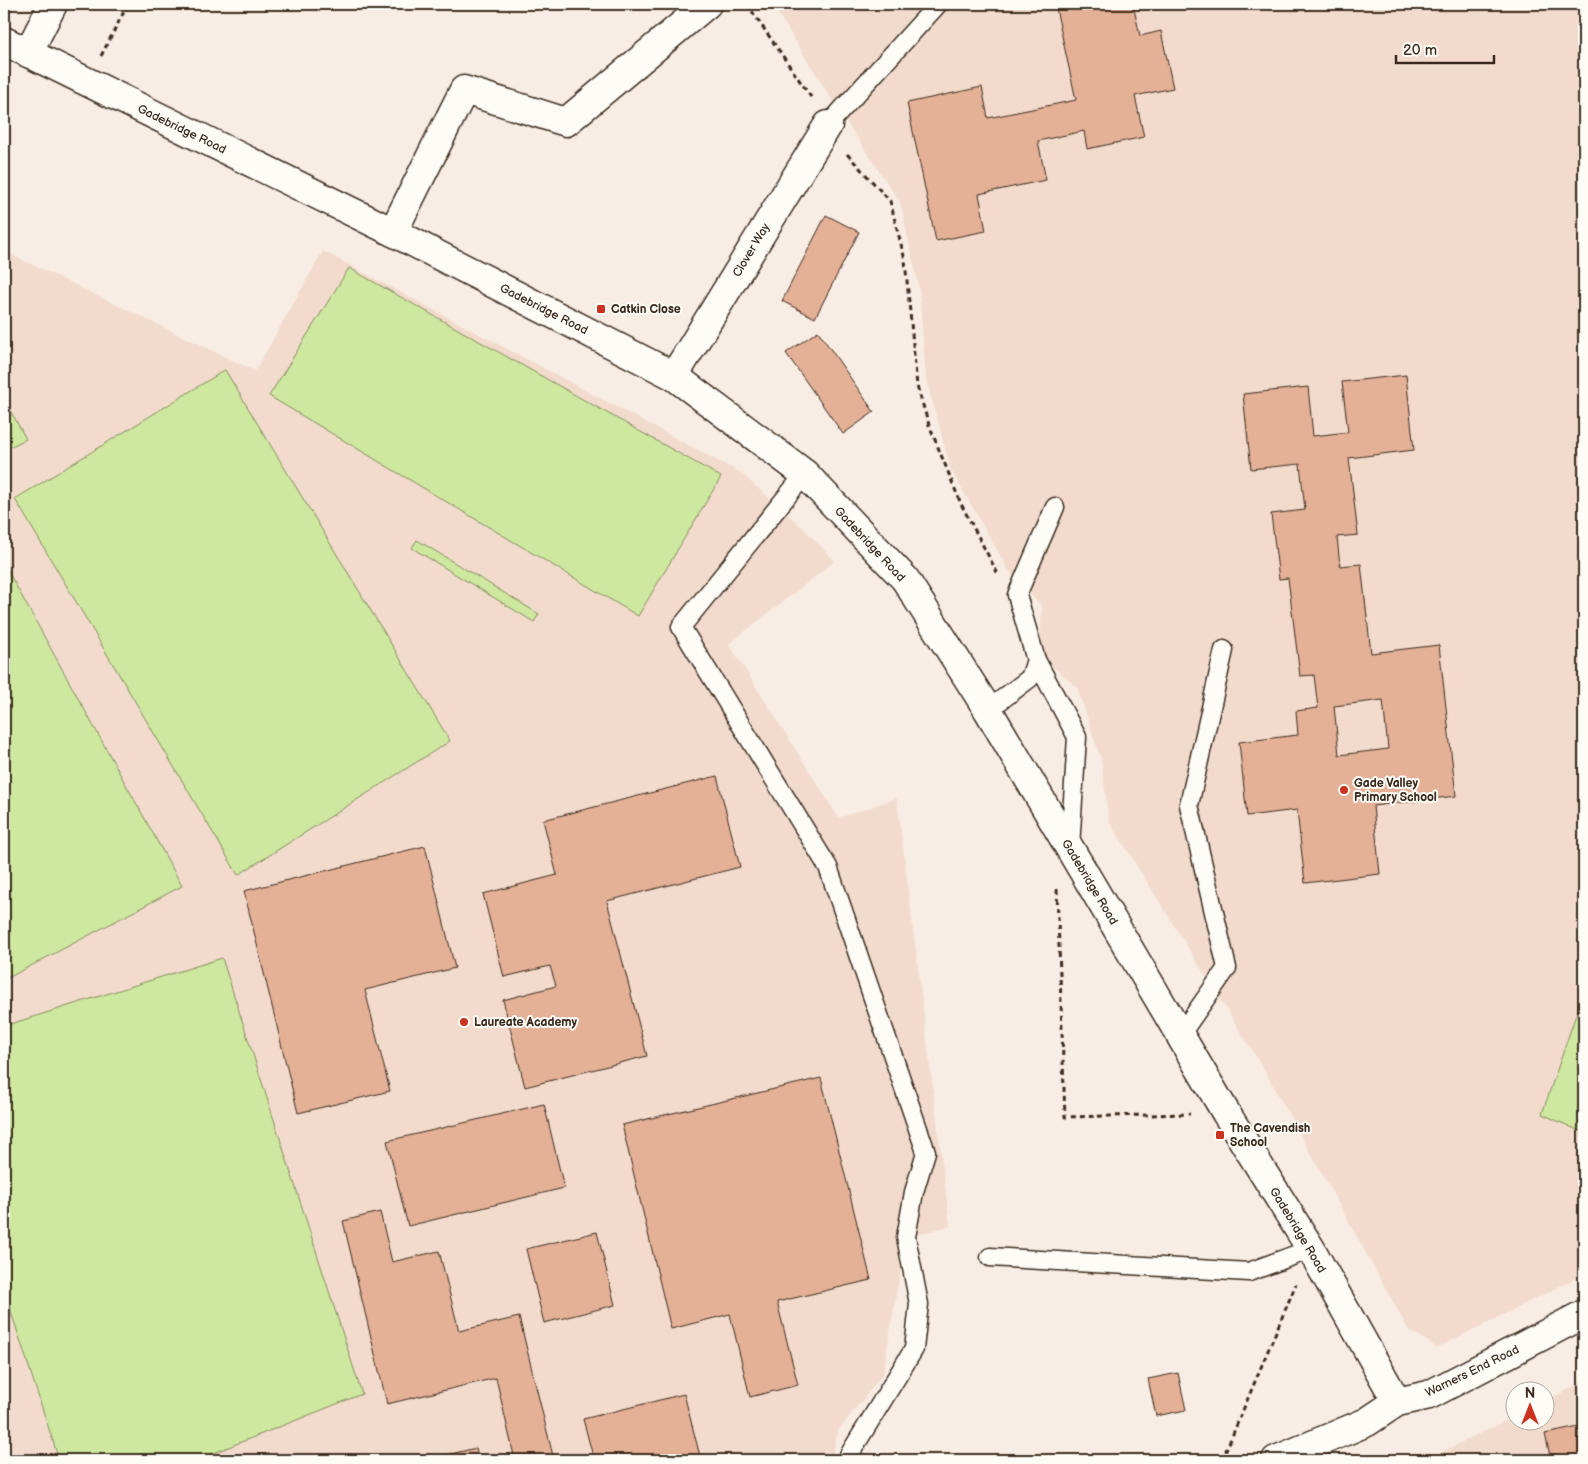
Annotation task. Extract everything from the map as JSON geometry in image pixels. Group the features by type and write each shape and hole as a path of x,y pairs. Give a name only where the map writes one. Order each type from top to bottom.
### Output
{"street":[{"path":"28,53 53,4"},
{"path":"393,232 464,90 566,122 707,4"},
{"name":"Gadebridge Road","path":"4,41 393,232 674,376 805,474 905,579 988,710 1226,1113 1311,1249 1397,1402"},
{"name":"Clover Way","path":"674,376 828,125"},
{"name":"Warners End Road","path":"1276,1460 1367,1422 1397,1402 1429,1395 1584,1314"}],"lane":[{"path":"828,125 938,4"},
{"path":"805,474 681,627 828,867 926,1152 914,1192 906,1237 919,1304 914,1350 868,1422 848,1460"},
{"path":"1055,508 1017,595 1036,660 1077,737 1072,851"},
{"path":"1180,1035 1227,968 1189,805 1224,650"},
{"path":"988,710 1030,678 1036,660"},
{"path":"990,1257 1249,1272 1311,1249"}],"path":[{"path":"88,83 128,4"},
{"path":"747,4 847,154 890,201 906,260 917,386 961,504 1001,580"},
{"path":"1072,851 1057,882 1065,1117 1226,1113"},
{"path":"1222,1460 1311,1249"}],"shaded area":[{"name":"Gade Valley Primary School","path":"772,4 1584,4 1584,1274 1437,1348 1408,1329 1266,1073 1109,821 1101,759 1077,687 1039,655 1042,607 1009,571 951,470 926,379 919,288 900,202 843,117"},
{"name":"Laureate Academy","path":"4,251 255,371 323,251 741,473 803,528 835,561 729,644 839,818 897,798 950,1226 906,1237 883,1374 838,1431 831,1460 4,1460"},
{"path":"1584,1381 1584,1460 1426,1460 1506,1420 1506,1432 1556,1432 1556,1396"}],"green space":[{"path":"349,268 721,477 638,616 269,396"},
{"path":"225,370 450,741 238,875 15,499"},
{"path":"4,399 26,439 4,450"},
{"path":"417,540 539,614 534,622 412,548"},
{"path":"4,564 182,886 4,980"},
{"path":"222,958 362,1394 196,1460 59,1460 4,1290 4,1026"},
{"path":"1584,991 1584,1133 1542,1114"}],"building":[{"path":"1055,4 1133,4 1140,36 1161,31 1173,88 1135,96 1144,137 1087,149 1084,131 1038,141 1046,180 979,194 986,231 936,241 907,103 982,87 988,118 1076,100"},
{"path":"826,215 859,232 815,318 782,301"},
{"path":"818,331 874,412 843,434 786,353"},
{"path":"1406,375 1414,450 1349,458 1358,535 1337,537 1340,566 1361,564 1371,653 1439,645 1456,796 1373,806 1380,874 1305,883 1297,810 1247,816 1239,742 1298,735 1296,711 1318,708 1314,675 1300,676 1288,578 1279,579 1271,514 1305,510 1300,464 1251,469 1243,394 1308,387 1313,436 1348,432 1342,382","holes":["1383,700 1388,749 1339,755 1334,706"]},
{"path":"717,776 740,867 607,901 647,1056 525,1087 503,1000 556,986 550,966 504,977 483,894 557,875 543,820"},
{"path":"425,846 455,968 365,990 390,1091 298,1113 244,891"},
{"path":"821,1078 871,1280 777,1302 798,1385 750,1397 730,1314 671,1329 622,1125"},
{"path":"544,1104 564,1188 408,1226 387,1141"},
{"path":"380,1212 392,1262 439,1251 459,1331 519,1317 554,1460 515,1460 496,1378 387,1404 343,1221"},
{"path":"597,1232 615,1305 544,1323 526,1249"},
{"path":"1178,1373 1186,1410 1156,1416 1148,1379"},
{"path":"684,1394 701,1460 594,1460 583,1419"},
{"path":"1584,1426 1584,1460 1551,1460 1545,1434"},
{"path":"476,1448 479,1460 425,1460"}],"place":[{"name":"Catkin Close","path":"601,309"},
{"name":"Gade Valley Primary School","path":"1344,790"},
{"name":"Laureate Academy","path":"464,1022"},
{"name":"The Cavendish School","path":"1220,1135"}]}
